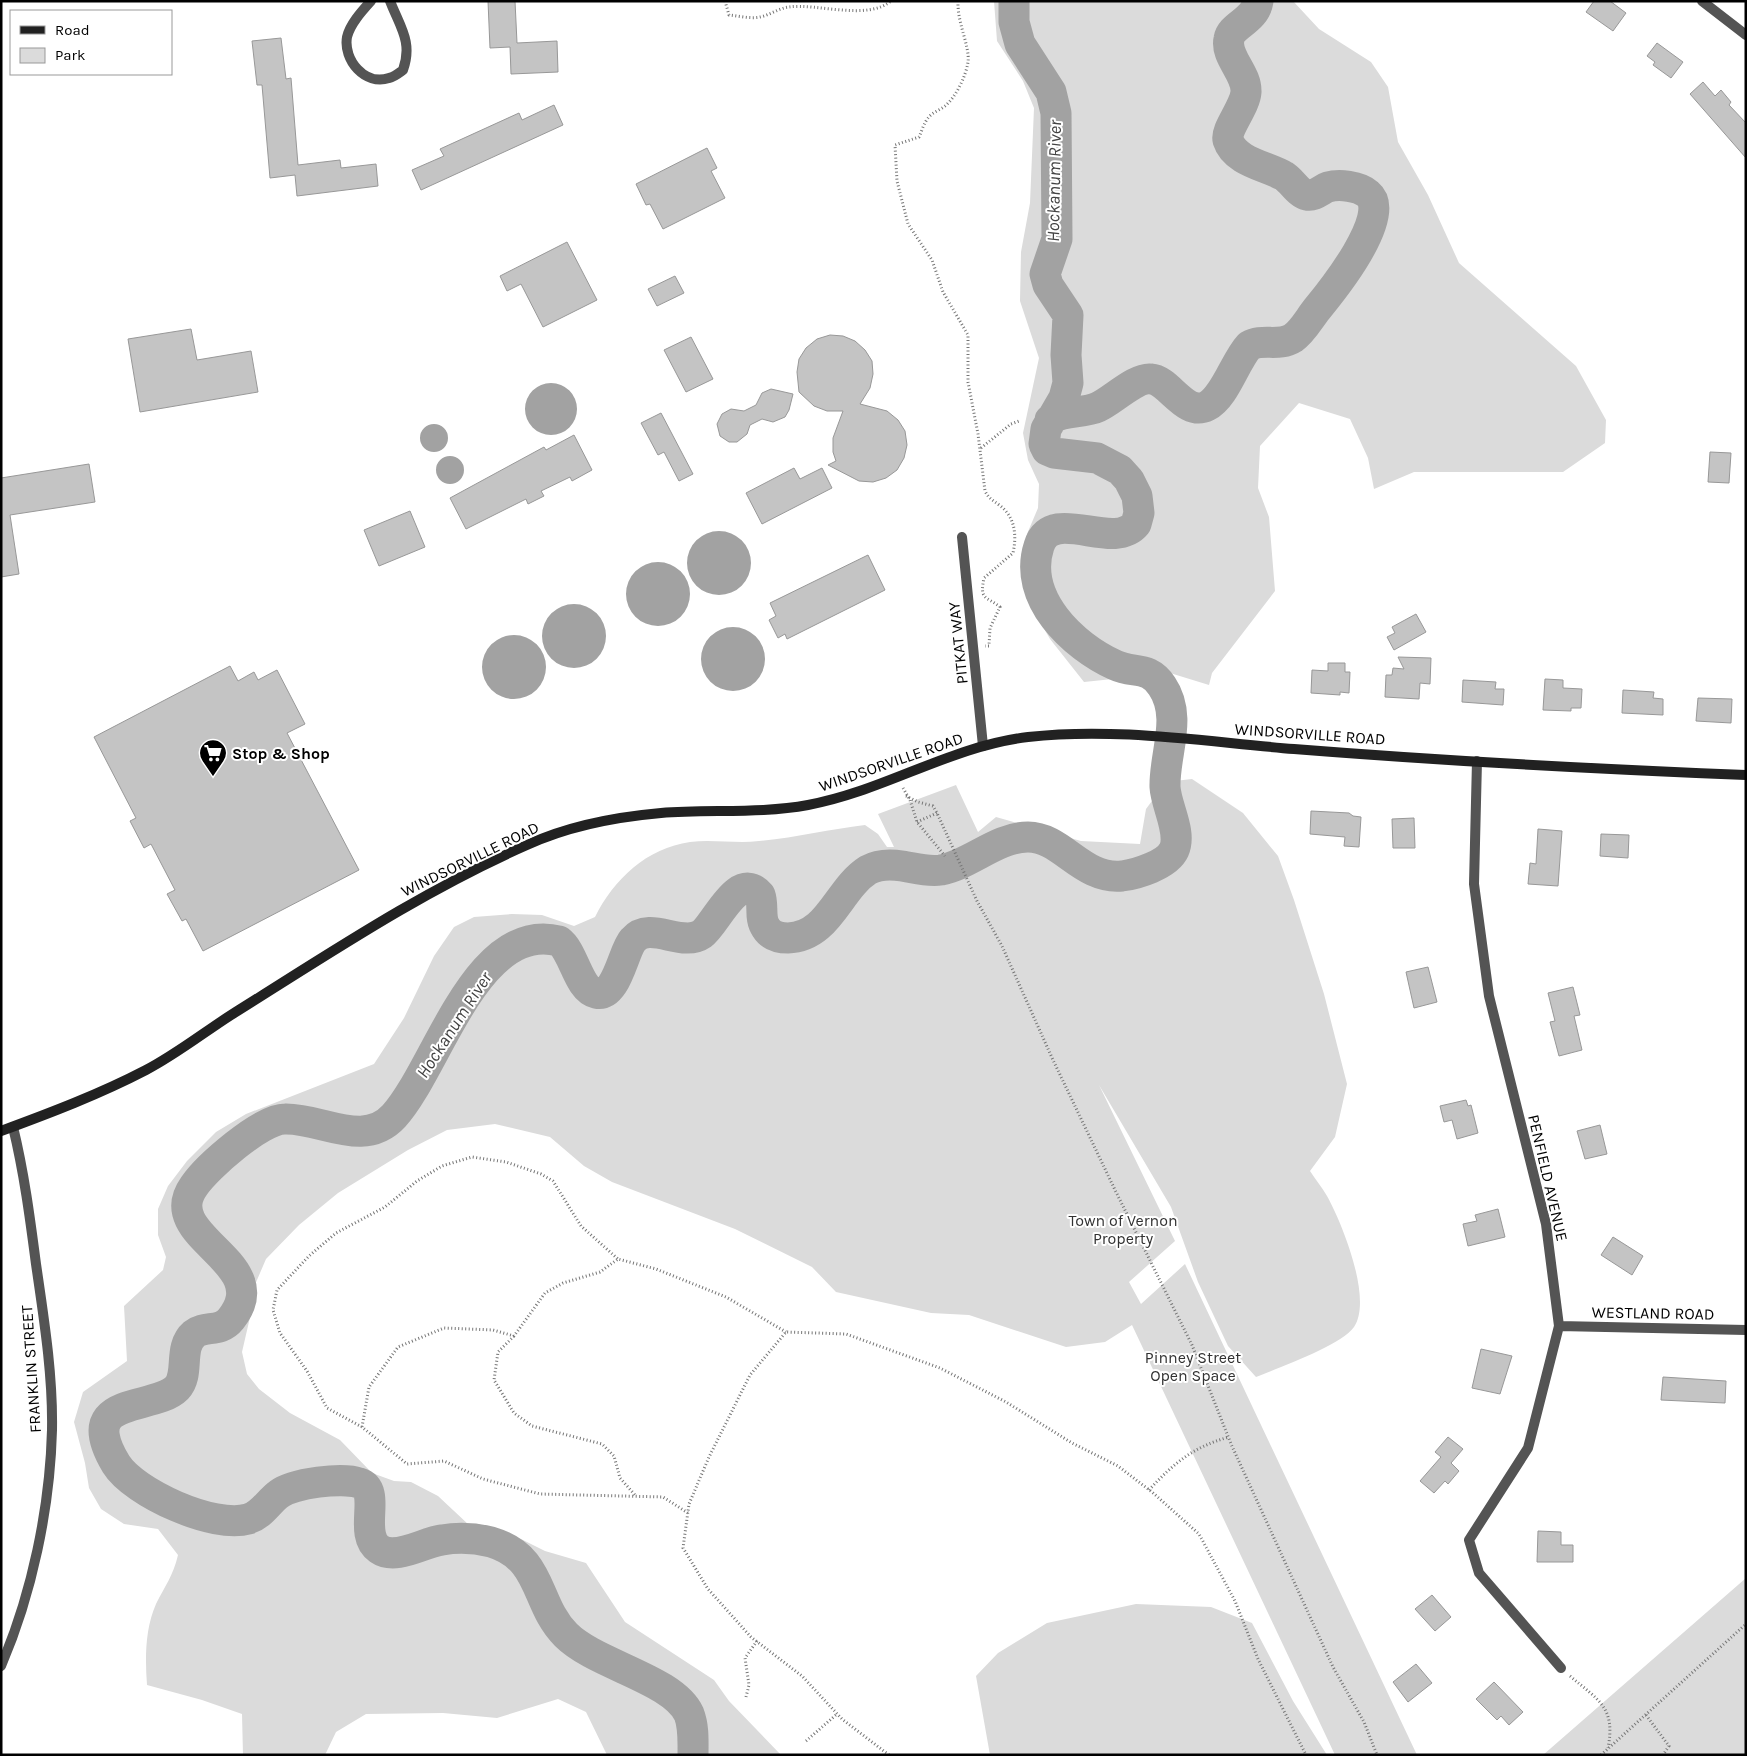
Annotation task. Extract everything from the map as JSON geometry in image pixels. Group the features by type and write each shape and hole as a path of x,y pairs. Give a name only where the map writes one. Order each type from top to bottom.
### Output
{"main road":[{"name":"WINDSORVILLE ROAD","path":"1,1131 147,1070 360,934 410,905 525,845 551,835 605,821 659,813 782,809 810,805 848,795 984,746 1022,738 1065,734 1152,736 1297,749 1477,761 1746,775"}],"street":[{"path":"371,1 352,26 347,37 348,52 353,64 365,76 377,79 389,78 403,70 407,58 406,37 390,1"},
{"path":"1702,1 1746,35"},
{"name":"PITKAT WAY","path":"962,537 984,746"},
{"name":"PENFIELD AVENUE","path":"1477,761 1474,884 1489,996 1546,1224 1559,1326 1528,1448 1469,1540 1479,1573 1561,1668"},
{"name":"FRANKLIN STREET","path":"1,1666 24,1605 39,1538 43,1519 52,1430 44,1324 22,1166 13,1126"},
{"name":"WESTLAND ROAD","path":"1559,1326 1746,1330"}],"path":[{"path":"725,1 729,15 760,17 789,7 859,10 884,7 891,1"},
{"path":"958,1 959,24 967,50 968,62 963,76 947,104 926,120 919,137 895,145 895,158 897,181 908,224 932,260 943,292 968,335 968,382 980,448 985,491 989,499 1009,514 1015,533 1013,553 984,578 983,594 987,600 1000,607 990,628 989,646 974,647"},
{"path":"980,448 1011,424 1019,421"},
{"path":"902,786 910,800 917,822 945,856"},
{"path":"906,796 933,806 938,813 977,901 1002,946 1053,1060 1192,1345 1229,1437 1333,1667 1364,1722 1378,1755"},
{"path":"917,822 938,813"},
{"path":"688,1513 663,1497 540,1494 483,1479 444,1461 407,1464 362,1427 328,1408 307,1371 280,1333 273,1310 277,1290 309,1256 336,1233 385,1207 417,1181 442,1166 472,1157 506,1162 541,1174 553,1181 581,1226 618,1259 656,1269 726,1297 786,1332 846,1334 940,1368 1006,1402 1072,1443 1118,1466 1149,1490 1199,1534 1235,1601 1258,1659 1306,1755"},
{"path":"618,1259 600,1272 563,1283 545,1293 514,1336 498,1352 494,1380 514,1413 532,1426 602,1444 614,1456 620,1478 635,1496"},
{"path":"362,1427 368,1387 398,1347 444,1328 493,1330 514,1336"},
{"path":"786,1332 750,1376 709,1457 689,1504 683,1548 708,1589 757,1642 802,1676 837,1714 889,1755"},
{"path":"1149,1490 1174,1463 1207,1443 1229,1437"},
{"path":"1601,1755 1746,1624"},
{"path":"746,1697 750,1685 745,1658 757,1642"},
{"path":"1561,1668 1602,1703 1610,1719 1608,1748"},
{"path":"806,1741 837,1714"},
{"path":"1646,1715 1669,1746 1663,1755"}],"green space":[{"path":"994,1 1293,1 1319,29 1371,62 1388,87 1398,142 1428,195 1459,263 1576,366 1606,420 1605,443 1563,472 1414,472 1374,489 1368,458 1350,419 1299,403 1260,446 1258,488 1269,517 1275,591 1212,673 1209,685 1170,673 1084,682 1050,639 1032,608 1027,534 1038,508 1039,484 1028,460 1023,433 1039,358 1020,301 1021,252 1030,203 1034,108 1023,81 997,41"},
{"path":"1192,779 1243,813 1278,856 1324,994 1347,1084 1335,1137 1310,1171 1327,1196 1347,1242 1358,1280 1359,1314 1354,1327 1337,1341 1256,1377 1228,1346 1198,1282 1171,1207 1099,1085 1175,1241 1129,1282 1141,1304 1185,1264 1417,1755 1335,1755 1132,1325 1105,1342 1066,1347 969,1315 931,1313 836,1292 812,1267 735,1229 612,1182 584,1166 550,1137 495,1124 447,1130 408,1150 338,1193 299,1225 266,1259 254,1287 251,1313 242,1352 247,1374 259,1389 290,1413 340,1440 372,1473 394,1481 411,1482 438,1496 469,1525 521,1539 545,1551 586,1563 625,1622 714,1680 729,1701 781,1755 607,1755 586,1712 558,1699 497,1718 443,1713 366,1714 336,1732 325,1755 243,1755 242,1714 202,1700 147,1685 146,1654 152,1614 171,1575 178,1555 158,1529 124,1524 101,1509 89,1488 85,1463 74,1422 83,1392 127,1361 124,1306 163,1270 166,1257 158,1235 158,1209 168,1186 187,1161 216,1132 246,1114 374,1064 404,1018 434,956 454,927 474,917 512,914 542,915 574,926 595,917 622,878 646,858 674,845 690,842 759,841 865,825 878,834 887,847 894,847 878,814 956,785 978,832 996,817 1081,841 1140,844 1146,809 1166,782"},
{"path":"1746,1578 1746,1755 1543,1755"},
{"path":"1136,1604 1211,1607 1252,1623 1293,1701 1327,1755 990,1755 976,1676 998,1653 1047,1623"}],"shaded area":[{"path":"551,383 561,385 569,391 575,399 577,409 575,419 569,427 561,433 551,435 541,433 533,427 527,419 525,409 527,399 533,391 541,385"},
{"path":"434,424 444,428 448,438 444,448 434,452 424,448 420,438 424,428"},
{"path":"450,456 460,460 464,470 460,480 450,484 440,480 436,470 440,460"},
{"path":"719,531 731,533 742,540 749,551 751,563 749,575 742,586 731,593 719,595 707,593 696,586 689,575 687,563 689,551 696,540 707,533"},
{"path":"658,562 670,564 681,571 688,582 690,594 688,606 681,617 670,624 658,626 646,624 635,617 628,606 626,594 628,582 635,571 646,564"},
{"path":"574,604 586,606 597,613 604,624 606,636 604,648 597,659 586,666 574,668 562,666 551,659 544,648 542,636 544,624 551,613 562,606"},
{"path":"733,627 745,629 756,636 763,647 765,659 763,671 756,682 745,689 733,691 721,689 710,682 703,671 701,659 703,647 710,636 721,629"},
{"path":"514,635 526,637 537,644 544,655 546,667 544,679 537,690 526,697 514,699 502,697 491,690 484,679 482,667 484,655 491,644 502,637"}],"building":[{"path":"488,1 515,1 517,43 557,41 558,72 511,74 510,47 490,48"},
{"path":"1594,1 1610,1 1626,13 1613,31 1586,12"},
{"path":"281,38 286,79 291,78 298,165 340,160 341,168 376,164 378,186 297,196 295,175 270,178 262,85 257,85 252,41"},
{"path":"1657,43 1683,62 1671,78 1653,65 1655,62 1647,56"},
{"path":"1703,82 1715,96 1721,90 1731,102 1729,105 1746,123 1746,158 1690,94"},
{"path":"554,105 563,125 421,190 412,170 444,156 440,149 519,113 522,120"},
{"path":"707,148 717,168 711,171 725,198 663,229 650,204 646,205 636,184"},
{"path":"567,242 597,300 543,327 521,284 507,291 500,276"},
{"path":"675,276 684,293 657,306 648,289"},
{"path":"191,329 197,360 251,351 258,392 140,412 128,339"},
{"path":"830,335 843,336 855,341 865,350 872,361 873,374 870,388 860,404 887,411 898,420 905,431 907,445 904,458 897,470 886,478 873,482 859,481 828,465 836,461 833,452 833,438 843,411 827,411 814,406 799,392 797,372 799,359 806,348 817,339"},
{"path":"691,337 713,379 686,392 664,350"},
{"path":"771,389 793,394 785,417 773,422 762,419 750,425 747,434 737,442 729,442 720,436 717,424 722,414 731,409 744,411 756,405 762,393"},
{"path":"661,413 693,474 679,481 664,452 658,455 641,423"},
{"path":"574,435 592,470 572,481 570,477 541,491 544,496 528,504 526,499 466,529 450,498 544,447 546,450"},
{"path":"1710,452 1731,453 1729,483 1708,482"},
{"path":"89,464 95,502 10,515 19,574 1,577 1,478"},
{"path":"794,468 800,479 822,468 832,488 762,524 746,493"},
{"path":"410,511 425,547 379,566 364,530"},
{"path":"868,555 885,590 787,639 785,634 778,638 769,620 776,616 770,603"},
{"path":"1416,614 1426,632 1394,650 1387,637 1395,633 1392,627"},
{"path":"1398,657 1431,658 1430,684 1420,683 1419,699 1385,697 1386,675 1392,675 1393,668 1404,669"},
{"path":"1328,663 1345,663 1345,672 1350,672 1349,693 1340,692 1340,695 1311,693 1312,670 1328,671"},
{"name":"Stop & Shop","path":"230,666 238,681 254,672 258,680 277,670 305,724 287,733 359,870 203,951 186,919 182,921 167,894 175,890 151,844 144,848 130,821 136,818 94,737"},
{"path":"1545,679 1563,680 1563,688 1582,689 1581,708 1571,708 1571,711 1543,710"},
{"path":"1463,680 1496,682 1495,689 1504,689 1503,705 1462,702"},
{"path":"1623,690 1654,692 1653,698 1663,699 1663,715 1622,713"},
{"path":"1698,698 1732,699 1731,723 1696,721"},
{"path":"1311,811 1349,813 1353,816 1361,817 1359,847 1344,846 1345,837 1310,834"},
{"path":"1414,818 1415,848 1393,848 1392,819"},
{"path":"1538,829 1562,831 1558,886 1528,884 1530,863 1536,864"},
{"path":"1601,834 1629,835 1628,858 1600,856"},
{"path":"1428,967 1437,1002 1414,1008 1406,972"},
{"path":"1573,987 1580,1015 1574,1016 1582,1050 1559,1056 1550,1022 1555,1021 1548,993"},
{"path":"1466,1100 1468,1106 1471,1105 1478,1133 1457,1139 1452,1120 1444,1122 1440,1106"},
{"path":"1600,1125 1607,1154 1585,1159 1577,1131"},
{"path":"1498,1209 1505,1237 1468,1246 1463,1224 1477,1221 1475,1215"},
{"path":"1613,1237 1643,1256 1632,1275 1601,1255"},
{"path":"1481,1349 1512,1356 1500,1394 1472,1388"},
{"path":"1663,1377 1726,1381 1725,1403 1661,1400"},
{"path":"1448,1437 1463,1449 1451,1463 1459,1471 1448,1484 1445,1481 1434,1493 1420,1481 1441,1457 1435,1452"},
{"path":"1538,1531 1561,1532 1561,1545 1573,1545 1573,1562 1537,1562"},
{"path":"1432,1595 1451,1617 1435,1631 1415,1609"},
{"path":"1416,1664 1432,1683 1408,1702 1393,1682"},
{"path":"1494,1682 1523,1712 1509,1725 1501,1716 1497,1720 1476,1699"}],"waterway":[{"name":"Hockanum River","path":"693,1755 691,1719 680,1702 667,1691 579,1646 566,1635 548,1609 530,1570 521,1559 508,1549 491,1542 461,1538 435,1541 402,1552 393,1553 379,1549 373,1542 370,1533 369,1494 366,1487 352,1481 318,1482 286,1490 275,1497 257,1515 248,1519 233,1521 196,1514 157,1497 125,1475 116,1464 106,1442 104,1426 111,1416 122,1409 166,1395 177,1388 183,1376 186,1346 189,1340 198,1331 217,1328 227,1323 241,1299 239,1281 230,1265 202,1236 191,1221 187,1204 194,1186 235,1145 262,1127 275,1121 285,1119 299,1120 342,1130 356,1131 370,1130 382,1126 394,1116 410,1094 462,1003 482,975 504,953 530,941 559,941 569,953 585,985 596,993 603,993 614,981 633,940 640,935 648,933 685,938 702,934 728,901 736,893 744,889 752,889 760,895 763,920 768,931 781,938 788,938 802,936 814,930 858,878 868,870 880,866 893,865 926,870 941,870 952,867 1006,841 1028,837 1040,839 1051,844 1095,872 1122,876 1143,871 1158,864 1165,860 1174,850 1176,843 1175,827 1165,787 1172,723 1168,698 1162,686 1157,679 1146,672 1122,668 1099,657 1083,646 1055,618 1038,584 1036,565 1039,546 1046,534 1056,529 1069,528 1113,533 1126,531 1136,524 1139,513 1137,496 1129,480 1120,470 1097,458 1054,453 1047,450 1044,444 1046,429 1064,398 1068,383 1066,355 1068,315 1048,285 1045,274 1057,239 1056,113 1051,92 1020,44 1014,22 1014,1"},
{"name":"Hockanum River","path":"1050,420 1067,413 1086,411 1098,407 1131,385 1145,379 1158,381 1184,403 1192,407 1207,406 1225,387 1239,360 1249,346 1259,343 1288,341 1300,332 1346,271 1367,235 1373,218 1374,204 1364,191 1349,186 1338,186 1328,187 1312,195 1304,194 1284,176 1237,154 1228,140 1229,130 1245,98 1246,92 1243,78 1230,52 1229,39 1234,30 1256,8 1258,1"}],"place":[{"name":"Stop & Shop","path":"213,777"}],"park label":[{"name":"Town of Vernon Property","path":"1123,1229"},
{"name":"Pinney Street Open Space","path":"1193,1366"}]}
